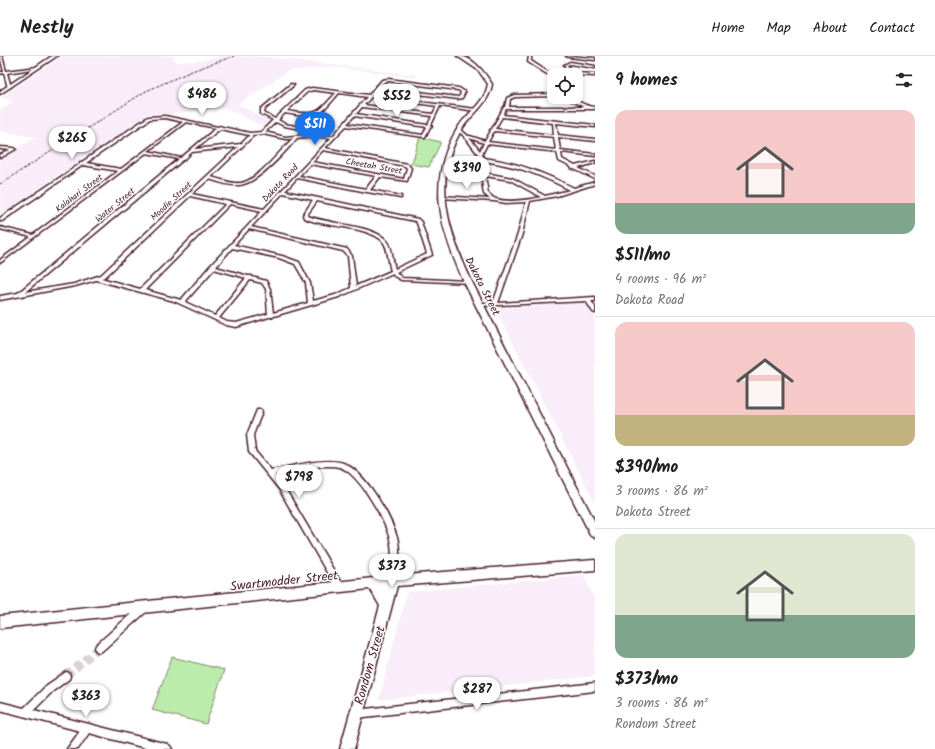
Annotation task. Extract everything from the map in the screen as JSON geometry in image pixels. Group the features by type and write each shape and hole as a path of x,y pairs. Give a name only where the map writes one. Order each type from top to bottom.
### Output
{"street":[{"path":"1,56 9,86"},
{"path":"0,93 55,56"},
{"name":"Dakota Street","path":"459,56 480,69 490,84 488,98 459,130 444,164 441,182 444,221 450,242 468,282 481,305 595,533"},
{"path":"530,56 530,62 547,73"},
{"path":"568,56 595,59"},
{"path":"567,68 565,65 570,64 595,67"},
{"path":"0,73 37,68"},
{"path":"583,74 595,75"},
{"name":"Dakota Road","path":"182,302 231,246 345,125 383,81 388,80 459,89 463,92 460,98 429,94"},
{"path":"292,85 261,111 264,115 284,125 335,135"},
{"path":"378,88 429,94 424,103"},
{"path":"262,133 309,90 322,89 370,97 476,110"},
{"path":"285,112 310,116 317,115 339,92"},
{"path":"480,156 492,130 507,107 508,100 514,96 547,96"},
{"path":"581,104 595,112"},
{"path":"362,106 435,115"},
{"path":"345,125 422,136 426,135 439,106"},
{"path":"507,107 595,108"},
{"path":"354,115 430,126"},
{"path":"500,116 595,126"},
{"path":"0,220 141,122 151,117 163,117 250,134 262,133 280,137 295,138 314,135 335,135"},
{"name":"Kalahari Street","path":"0,262 186,121"},
{"path":"554,122 561,161 595,178"},
{"name":"Water Street","path":"19,295 220,127"},
{"path":"459,130 469,137 486,143 595,155"},
{"path":"492,130 595,140"},
{"name":"Moodie Street","path":"98,279 110,270 242,145 251,136 250,134"},
{"path":"469,137 480,156 486,194 493,200"},
{"path":"208,177 236,184 247,183 257,176 295,138"},
{"path":"192,151 242,145"},
{"path":"0,148 14,149 0,157"},
{"name":"Cheetah Street","path":"310,162 406,180 409,168 404,165 322,149"},
{"path":"0,152 8,152"},
{"path":"146,152 183,159"},
{"path":"480,156 527,167 574,190"},
{"path":"573,168 595,162"},
{"path":"81,163 121,170"},
{"path":"482,174 511,179 544,197"},
{"path":"367,191 379,175"},
{"path":"296,177 400,197"},
{"path":"441,197 528,202 595,183"},
{"path":"0,298 75,285 98,279 182,302 226,323 236,325 311,304 393,272 430,255 419,222 412,219 282,192"},
{"path":"189,195 265,210"},
{"path":"316,199 305,214 306,217 351,227 381,238 386,242 393,272 398,278 405,280 430,279 468,282"},
{"path":"495,304 520,234 528,202"},
{"path":"142,290 229,203"},
{"path":"0,228 34,236"},
{"path":"249,228 345,250 350,255 354,288"},
{"path":"231,246 280,257 297,263 308,283 311,304"},
{"path":"212,267 266,284 271,316"},
{"path":"216,318 250,278"},
{"path":"481,305 595,299"},
{"path":"587,300 595,311"},
{"path":"259,412 250,435 251,446 257,459 271,473 281,487 340,588"},
{"path":"271,473 333,464 340,465 350,470 369,492 394,540 396,560 393,581"},
{"name":"Swartmodder Street","path":"0,622 340,588 393,581 595,565"},
{"name":"Rondom Street","path":"347,749 393,581"},
{"path":"373,584 382,596 386,605"},
{"path":"99,648 145,608"},
{"path":"26,712 50,688 66,676"},
{"path":"356,714 595,687"},
{"path":"0,706 167,749"},
{"path":"72,749 87,729"}],"shaded area":[{"path":"62,56 172,56 176,62 200,61 222,56 268,57 417,75 415,77 333,67 288,71 238,104 273,123 263,127 236,112 223,108 168,115 148,114 0,215 0,159 35,137 0,131 0,111 13,101 1,97"},
{"path":"595,302 595,503 495,308"},
{"path":"584,575 595,600 595,676 379,700 407,592"}],"green space":[{"path":"420,137 441,142 429,167 410,164 413,160"},
{"path":"172,657 224,670 206,724 152,710"}],"tunnel":[{"path":"66,676 99,648"}],"railway":[{"path":"0,184 146,91 192,71 234,56"}]}
